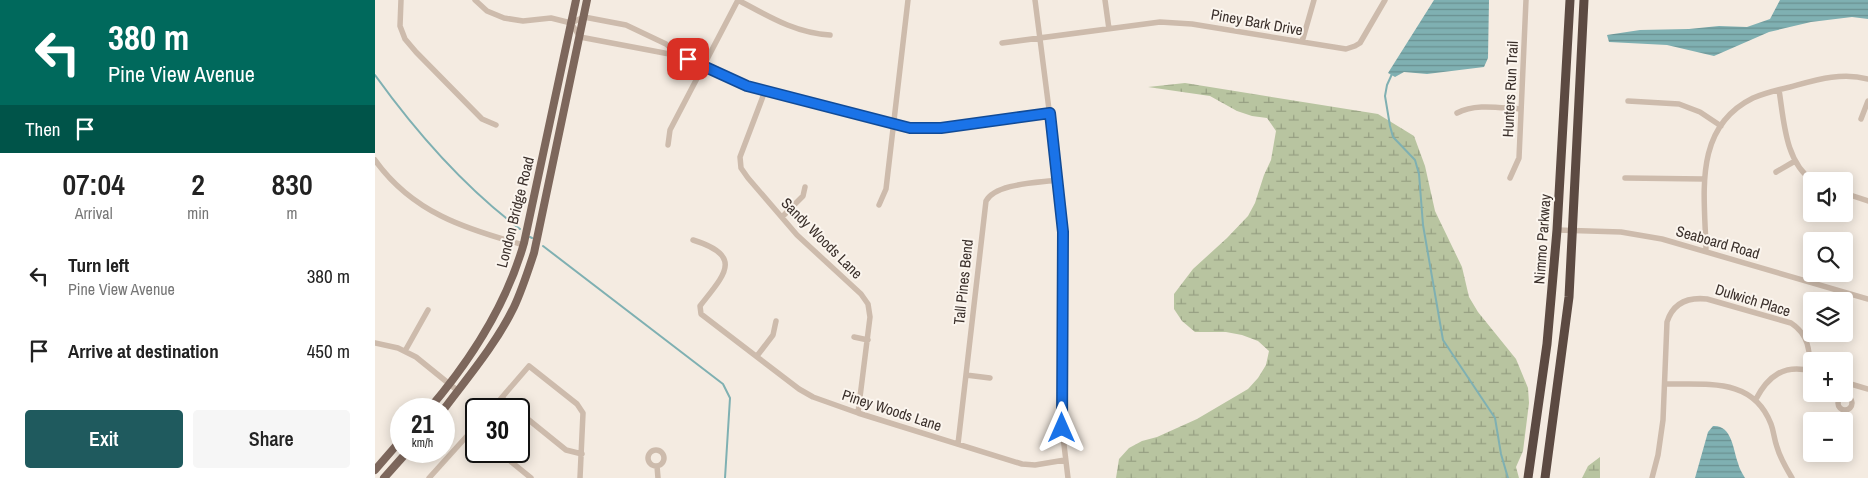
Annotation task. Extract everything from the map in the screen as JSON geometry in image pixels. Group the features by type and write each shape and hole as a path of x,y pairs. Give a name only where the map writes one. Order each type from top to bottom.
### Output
{"highway":[{"name":"Nimmo Parkway","path":"1528,478 1547,344 1557,230 1570,0"},
{"name":"Nimmo Parkway","path":"1545,478 1569,296 1584,0"}],"main road":[{"name":"London Bridge Road","path":"438,398 470,355 497,312 512,282 524,245 576,0"},
{"name":"London Bridge Road","path":"453,398 481,360 513,308 534,253 587,0"},
{"path":"375,470 390,453"},
{"path":"383,478 397,463"}],"street":[{"path":"401,0 400,26 410,46 482,119 496,125"},
{"path":"475,0 487,11 503,18 523,21 551,18 571,23 584,17 636,28 666,44 680,56"},
{"path":"668,146 670,130 738,0 792,28 804,32 830,35"},
{"path":"879,205 886,189 908,0"},
{"path":"1035,0 1063,232 1062,428 1068,478"},
{"path":"1105,0 1109,29"},
{"path":"1302,42 1314,0"},
{"name":"Piney Bark Drive","path":"1002,43 1160,22 1192,24 1344,49 1355,46 1364,36 1385,0"},
{"name":"Hunters Run Trail","path":"1510,178 1519,158 1526,0"},
{"path":"571,23 580,37 680,56 735,82 910,128 941,128 1050,113"},
{"path":"1706,251 1704,179 1708,153 1721,126 1729,116 1744,104 1779,90 1831,77 1847,76 1868,79"},
{"path":"1779,90 1787,138 1795,161 1803,173"},
{"name":"Sandy Woods Lane","path":"765,91 741,152 740,162 743,173 814,251 864,298 870,317 858,413"},
{"path":"1628,101 1679,104 1700,112 1721,126"},
{"path":"1861,119 1868,101"},
{"path":"1457,113 1476,107 1521,109"},
{"path":"375,160 404,192 418,204 445,219 524,245"},
{"path":"1776,172 1795,161"},
{"path":"1625,178 1704,179"},
{"name":"Tall Pines Bend","path":"958,444 986,201 992,193 1003,188 1058,180"},
{"path":"782,217 803,196 805,187"},
{"path":"1853,196 1868,201"},
{"name":"Seaboard Road","path":"1557,230 1638,234 1675,242 1868,299"},
{"name":"Piney Woods Lane","path":"693,240 715,248 725,261 726,268 722,278 699,309 701,314 799,389 824,402 1028,465 1065,460"},
{"name":"Dulwich Place","path":"1652,478 1661,438 1667,322 1676,307 1686,300 1693,298 1707,299 1788,322 1801,331 1809,352"},
{"path":"405,351 428,310"},
{"path":"757,356 773,336 776,321"},
{"path":"854,337 868,340"},
{"path":"375,343 405,351 458,391"},
{"path":"502,398 529,366 577,404 583,412 580,478"},
{"path":"1755,399 1766,383 1777,374 1793,369 1803,370"},
{"path":"965,375 989,378"},
{"path":"1665,384 1731,388 1743,391 1755,399 1761,404 1767,416 1779,453 1792,478"},
{"path":"1853,385 1868,389"},
{"path":"530,421 566,450 581,454"},
{"path":"429,478 465,440"},
{"path":"513,463 531,478"},
{"path":"657,466 658,478"}],"green space":[{"path":"1185,83 1378,114 1414,136 1425,166 1435,211 1462,267 1469,297 1478,312 1516,359 1528,388 1529,403 1523,451 1516,467 1519,478 1116,478 1119,459 1129,448 1197,419 1248,389 1266,365 1269,351 1258,341 1242,335 1226,332 1195,332 1182,321 1174,309 1174,294 1193,269 1248,216 1255,203 1271,160 1276,131 1267,118 1237,111 1210,96 1148,87"},
{"path":"1600,457 1600,478 1582,478 1588,466"}],"water":[{"path":"1434,0 1489,0 1488,58 1484,67 1427,74 1404,72 1395,77 1388,73"},
{"path":"1780,0 1868,0 1868,19 1852,17 1811,22 1769,32 1714,56 1667,45 1609,42 1607,35 1640,30 1719,26 1747,27 1770,19"},
{"path":"1713,426 1724,429 1728,434 1739,467 1745,478 1695,478 1708,432"}],"waterway":[{"path":"1392,74 1385,96 1390,126 1393,137 1415,160 1419,174 1423,225 1443,340 1495,418 1501,454 1508,478"},
{"path":"375,75 441,157 479,195 520,229"},
{"path":"543,246 723,384 730,398 725,478"}],"route":[{"path":"688,59 747,86 910,128 941,128 1050,113 1063,232 1062,428"}]}
